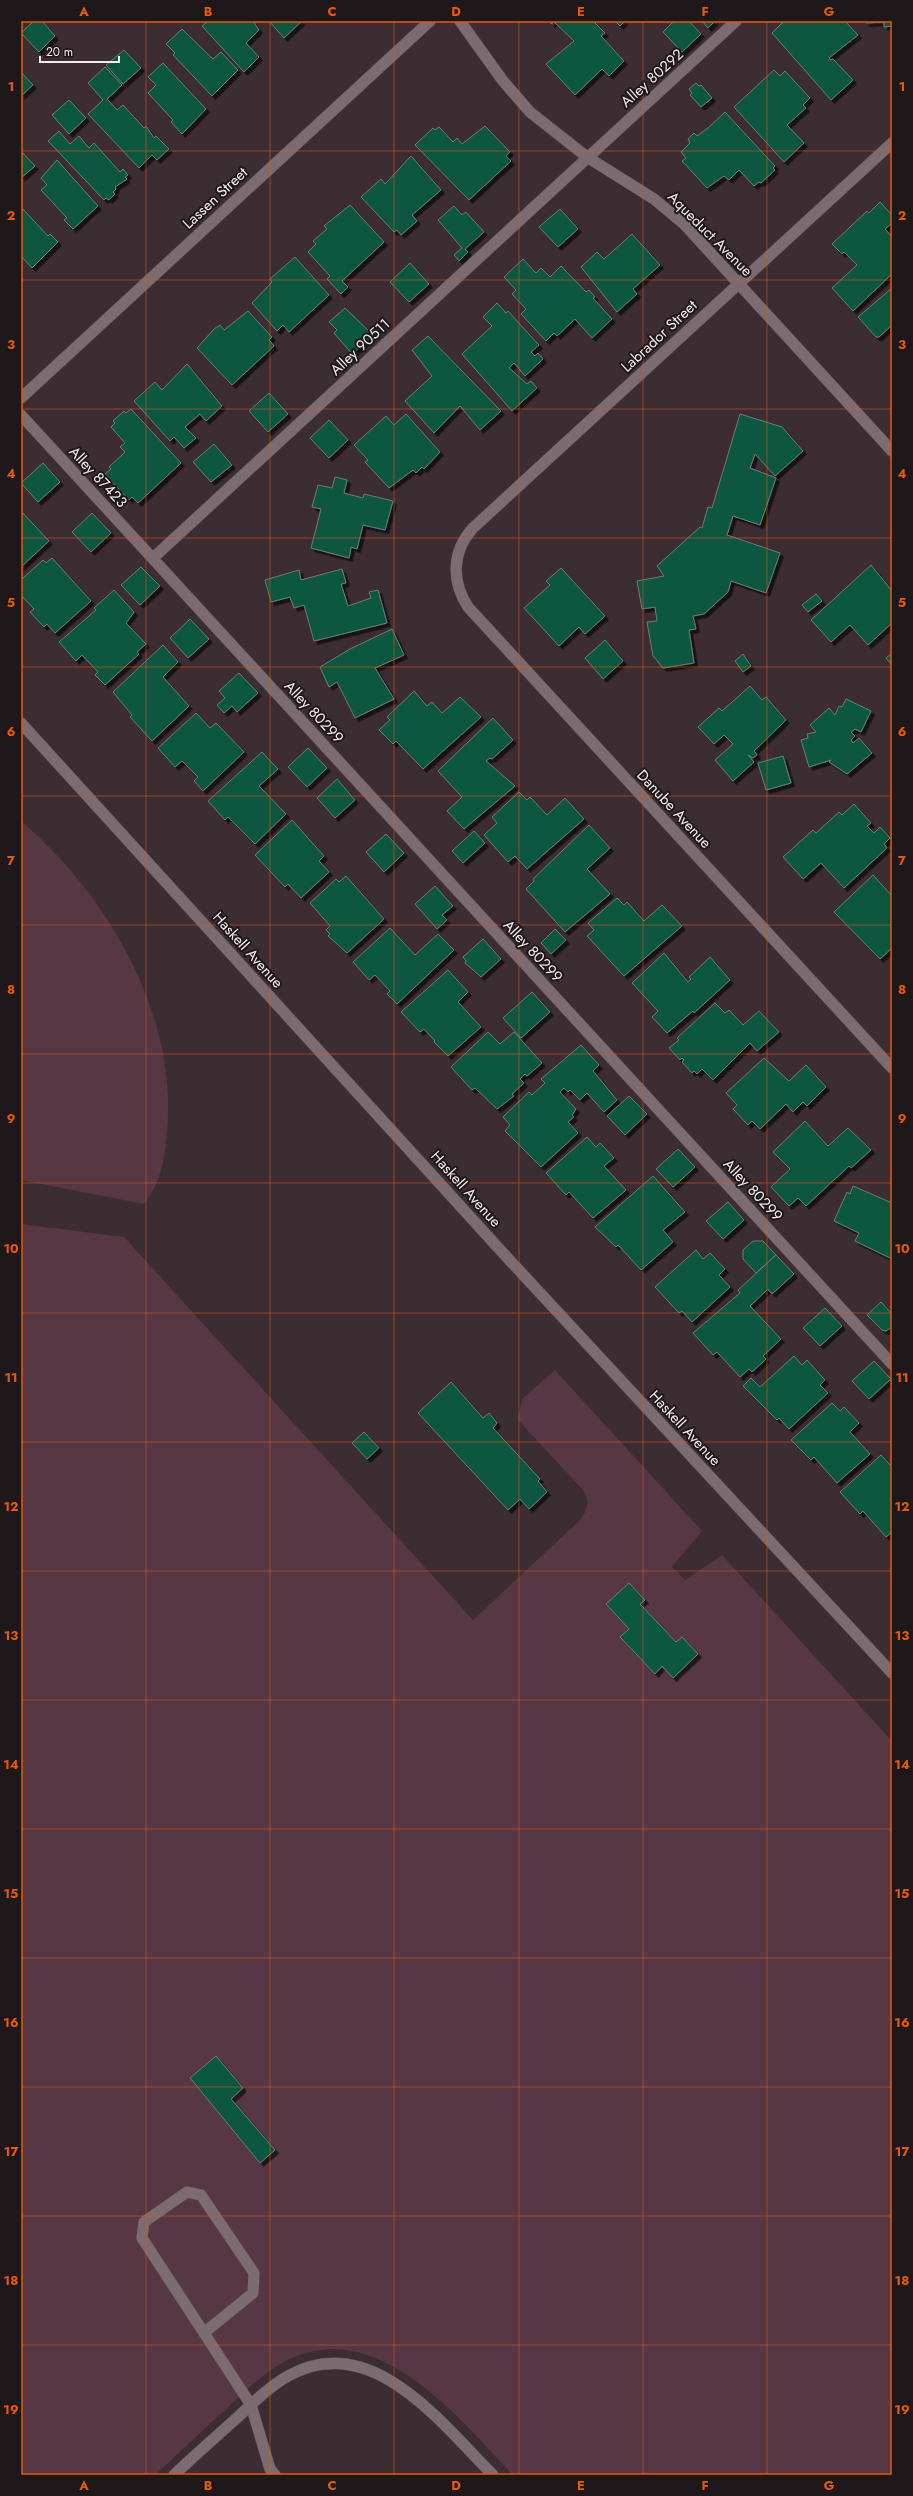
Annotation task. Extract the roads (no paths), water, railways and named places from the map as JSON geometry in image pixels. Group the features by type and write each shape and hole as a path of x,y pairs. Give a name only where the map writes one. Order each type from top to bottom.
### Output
{"street":[{"name":"Lassen Street","path":"21,398 430,21"},
{"name":"Aqueduct Avenue","path":"460,21 515,97 587,157 654,199 684,224 892,451"},
{"name":"Alley 80292","path":"587,157 736,21"},
{"name":"Labrador Street","path":"457,559 462,542 473,528 892,143"},
{"name":"Alley 90511","path":"153,558 587,157"},
{"name":"Alley 87423","path":"21,415 153,558"},
{"name":"Alley 80299","path":"153,558 892,1364"},
{"name":"Danube Avenue","path":"457,559 455,571 457,582 468,607 892,1068"},
{"name":"Haskell Avenue","path":"21,723 498,1247 892,1673"},
{"path":"205,2332 253,2293 254,2273 201,2195 187,2192 144,2222 142,2238 205,2332 251,2405 270,2469 275,2475"},
{"path":"174,2475 251,2405 288,2376 314,2364 341,2362 372,2370 405,2390 493,2475"}]}
